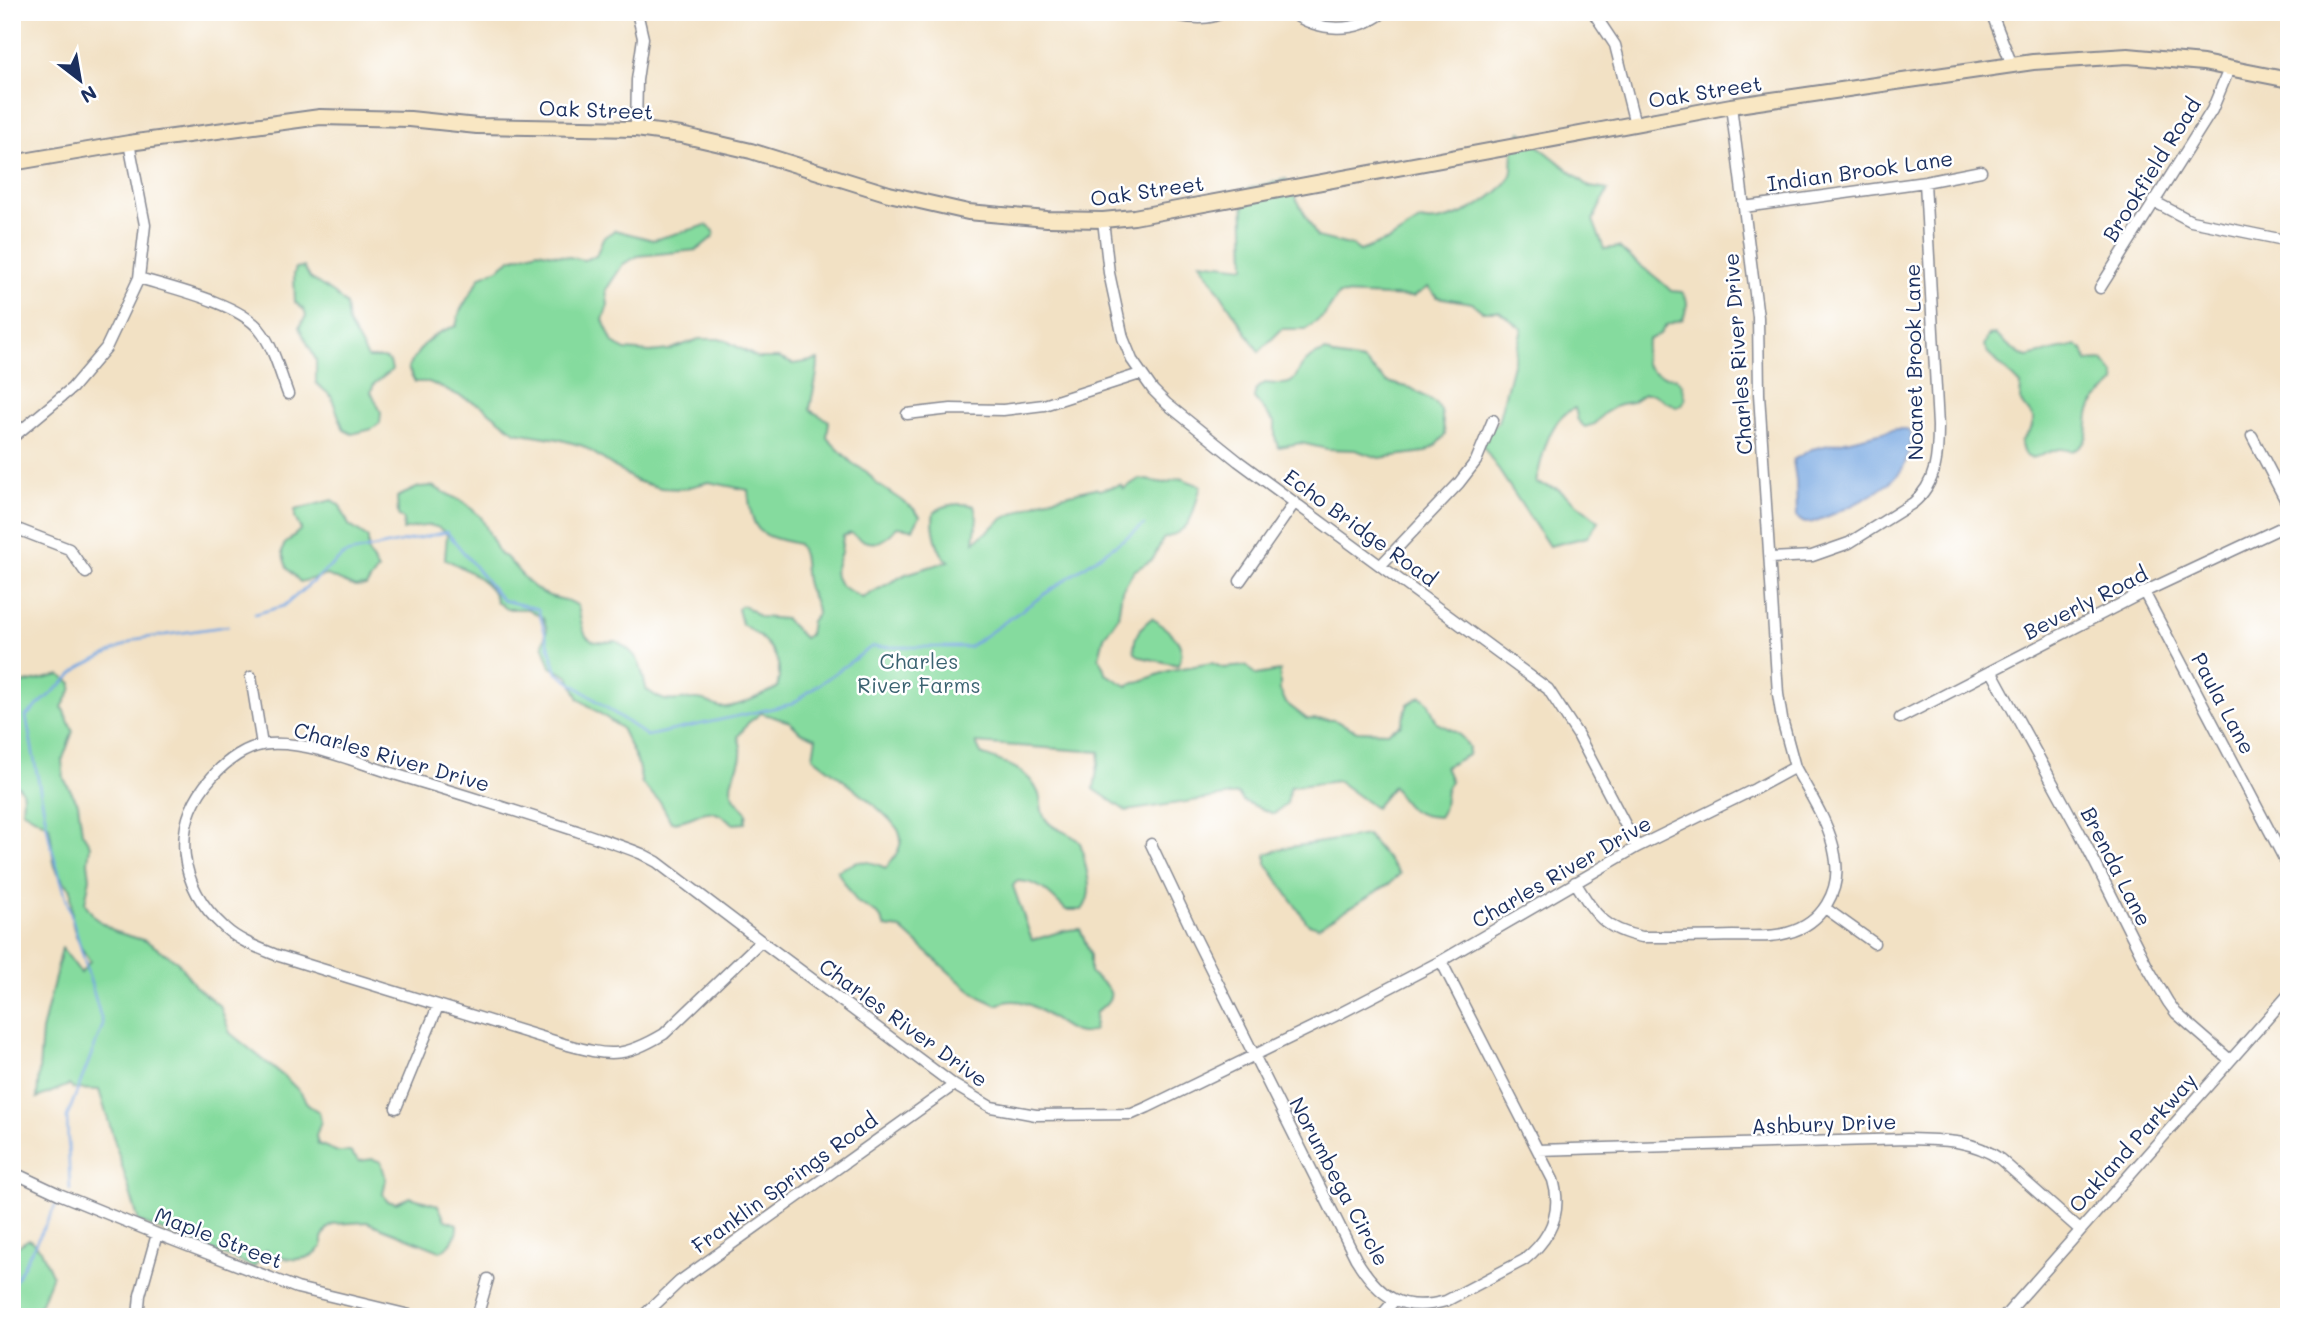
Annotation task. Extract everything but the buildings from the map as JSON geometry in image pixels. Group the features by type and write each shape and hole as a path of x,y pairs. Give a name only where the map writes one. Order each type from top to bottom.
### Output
{"main road":[{"name":"Oak Street","path":"12,163 129,143 320,117 410,119 477,126 635,129 681,135 751,151 929,205 1001,216 1103,220 1227,200 1731,106 2012,65 2128,56 2203,63 2289,80"}],"street":[{"path":"635,129 643,38 637,12"},
{"path":"1161,12 1201,18 1217,16 1224,12"},
{"path":"1290,12 1301,20 1338,29 1352,28 1384,12"},
{"path":"1593,12 1615,45 1635,124"},
{"path":"1991,12 2012,65"},
{"name":"Brookfield Road","path":"2100,288 2212,110 2229,69"},
{"name":"Charles River Drive","path":"761,941 664,1034 648,1044 624,1053 601,1054 268,952 232,934 208,909 189,878 185,855 186,820 197,796 219,769 251,748 285,745 326,753 623,846 657,862 954,1085 991,1107 1036,1115 1132,1114 1254,1056 1441,961 1637,847 1795,767 1778,694 1759,394 1758,317 1731,106"},
{"path":"12,438 72,388 106,348 139,278 145,225 129,143"},
{"name":"Indian Brook Lane","path":"1744,207 1925,182 1981,171"},
{"name":"Noanet Brook Lane","path":"1770,558 1812,556 1849,543 1913,503 1923,495 1930,483 1938,455 1938,426 1925,182"},
{"path":"2153,201 2191,221 2289,241"},
{"name":"Echo Bridge Road","path":"1103,220 1118,319 1123,338 1140,374 1167,404 1548,689 1578,735 1637,847"},
{"path":"139,278 203,298 240,314 259,328 270,347 288,394"},
{"path":"907,414 951,409 1003,410 1044,405 1140,374"},
{"path":"1381,565 1460,483 1476,461 1493,420"},
{"path":"2252,436 2289,507"},
{"path":"1240,581 1295,502"},
{"name":"Beverly Road","path":"1899,718 2144,592 2289,524"},
{"path":"12,527 69,549 86,573"},
{"name":"Paula Lane","path":"2144,592 2289,868"},
{"name":"Brenda Lane","path":"1992,672 2168,1002 2176,1013 2230,1060"},
{"path":"251,677 262,745"},
{"path":"1575,882 1594,913 1604,923 1625,933 1642,937 1786,933 1820,915 1832,896 1835,883 1836,857 1819,813 1795,767"},
{"name":"Norumbega Circle","path":"1151,844 1356,1259 1367,1278 1394,1301"},
{"path":"1825,908 1874,943"},
{"path":"1380,1317 1394,1301 1407,1305 1434,1304 1524,1259 1535,1251 1552,1229 1557,1205 1553,1180 1441,961"},
{"name":"Oakland Parkway","path":"2004,1317 2289,994"},
{"path":"396,1108 438,1006"},
{"name":"Franklin Springs Road","path":"642,1317 680,1281 954,1085"},
{"name":"Ashbury Drive","path":"1538,1150 1908,1139 1967,1142 2000,1159 2080,1230"},
{"name":"Maple Street","path":"12,1172 157,1234 297,1288 418,1317"},
{"path":"138,1317 140,1295 157,1234"},
{"path":"477,1317 488,1279"},
{"path":"2283,1317 2289,1311"}],"green space":[{"path":"1521,132 1590,187 1608,190 1593,220 1604,249 1619,247 1671,291 1682,292 1687,302 1683,319 1666,325 1660,334 1648,340 1644,358 1651,370 1680,382 1685,399 1682,405 1676,407 1653,394 1644,394 1632,402 1620,404 1603,414 1595,424 1585,427 1578,421 1575,408 1566,413 1552,430 1536,483 1558,489 1599,521 1587,537 1549,546 1478,439 1498,422 1522,329 1499,311 1482,311 1472,303 1437,297 1428,287 1413,297 1339,294 1324,316 1306,329 1282,329 1259,352 1200,262 1245,267 1243,190 1286,179 1317,237 1353,246 1360,251 1391,239 1421,220 1443,220 1457,216 1484,202 1505,184 1511,175 1513,153"},
{"name":"Charles River Farms","path":"707,225 714,231 714,236 697,250 638,256 623,264 606,290 608,305 603,320 613,343 625,350 669,350 699,339 723,339 758,358 779,358 793,364 818,360 810,410 829,421 827,438 877,484 913,508 920,516 913,529 897,527 881,541 864,541 851,533 843,536 834,573 840,585 862,598 906,574 949,561 938,546 933,518 938,509 954,504 974,506 977,518 974,542 1004,518 1044,500 1095,488 1099,490 1121,485 1123,489 1139,479 1165,483 1180,478 1201,486 1190,520 1181,530 1163,539 1153,559 1134,571 1122,590 1118,617 1104,637 1099,657 1106,674 1127,686 1171,670 1212,663 1223,668 1246,666 1256,675 1280,671 1280,690 1286,703 1307,719 1334,720 1357,731 1388,732 1401,725 1408,704 1421,696 1429,704 1437,723 1460,736 1469,748 1468,755 1445,767 1451,781 1439,817 1422,815 1410,809 1393,786 1375,808 1338,781 1290,787 1287,803 1274,814 1243,801 1238,794 1126,811 1094,789 1100,752 976,743 981,754 1014,767 1028,777 1038,792 1045,819 1073,836 1081,845 1089,885 1088,898 1082,910 1066,910 1032,883 1017,881 1013,886 1032,940 1080,929 1090,954 1090,973 1110,992 1108,1001 1096,1012 1094,1030 1083,1033 1072,1031 1025,1003 1011,1001 997,1005 980,997 901,929 885,927 879,915 857,902 837,871 861,862 886,868 899,848 900,834 875,805 813,757 816,738 800,732 790,722 761,713 748,723 738,737 741,755 731,788 734,798 747,813 745,823 734,824 723,816 708,812 671,822 661,803 642,784 637,761 621,728 579,699 569,677 551,667 543,644 547,629 543,618 528,609 506,609 496,601 494,594 483,581 445,559 447,535 443,530 426,526 403,530 404,520 398,515 397,497 419,487 432,486 465,503 481,517 500,555 506,557 530,584 547,595 578,606 586,636 597,642 616,641 630,650 640,666 646,689 658,697 668,700 701,699 725,707 748,701 777,688 779,667 776,658 759,636 742,624 738,609 745,606 760,617 785,619 804,638 809,635 811,621 817,610 806,582 801,549 798,544 773,538 759,530 752,515 748,490 709,482 682,489 661,488 636,481 583,446 515,432 482,406 429,382 415,382 408,368 428,341 456,326 460,311 481,276 498,269 511,259 538,251 584,260 596,256 603,238 615,230 653,240"},
{"path":"304,267 310,278 335,294 346,305 348,323 368,358 384,358 390,362 392,370 374,384 371,392 381,412 380,423 372,429 352,434 344,430 331,396 316,383 316,360 299,327 306,316 304,310 295,302 294,274 296,268"},
{"path":"1995,335 2021,355 2028,357 2076,345 2083,350 2087,361 2103,360 2114,374 2116,382 2092,406 2086,439 2080,447 2072,450 2059,449 2036,457 2026,456 2021,442 2031,429 2034,419 2020,400 2021,385 1984,346 1988,336"},
{"path":"1326,351 1334,356 1363,361 1387,382 1411,388 1435,403 1441,411 1445,435 1425,452 1379,458 1355,450 1327,449 1301,443 1278,447 1275,423 1254,398 1256,389 1265,383 1291,382 1303,364"},
{"path":"332,500 340,506 349,525 368,538 368,552 378,570 366,586 355,587 327,575 300,582 287,568 282,552 284,545 301,529 295,518 295,510"},
{"path":"1152,618 1170,632 1179,644 1181,657 1178,665 1141,657 1135,653 1138,633"},
{"path":"60,675 72,683 71,691 62,707 73,731 62,761 64,779 78,803 82,832 90,845 90,878 85,903 95,918 116,932 146,941 177,961 195,986 220,1006 230,1033 287,1079 308,1105 319,1112 321,1121 316,1136 318,1144 338,1152 350,1152 359,1161 373,1159 381,1162 386,1179 383,1194 387,1201 396,1203 410,1197 438,1205 445,1220 457,1224 453,1240 447,1247 440,1251 367,1222 334,1224 327,1229 322,1238 322,1247 313,1255 302,1259 288,1259 266,1250 254,1267 139,1222 99,1090 73,1089 69,1085 37,1098 42,1031 62,948 81,973 90,961 76,935 72,919 71,889 55,866 49,826 22,810 22,790 12,782 12,686"},
{"path":"1367,835 1400,874 1389,884 1318,927 1308,924 1266,863 1266,854 1284,848"},
{"path":"29,1239 41,1250 52,1275 41,1303 31,1317 12,1317 12,1250"}],"water":[{"path":"1896,429 1907,429 1911,434 1905,464 1892,480 1860,502 1810,523 1797,517 1793,460 1812,449"}],"waterway":[{"path":"255,614 284,606 345,554 447,532 502,600 538,609 557,673 647,736 792,704 871,647 969,647 1144,525"},
{"path":"70,1190 67,1117 103,1025 50,842 26,716 81,667 137,639 228,626"},
{"path":"12,1287 56,1205"}]}
